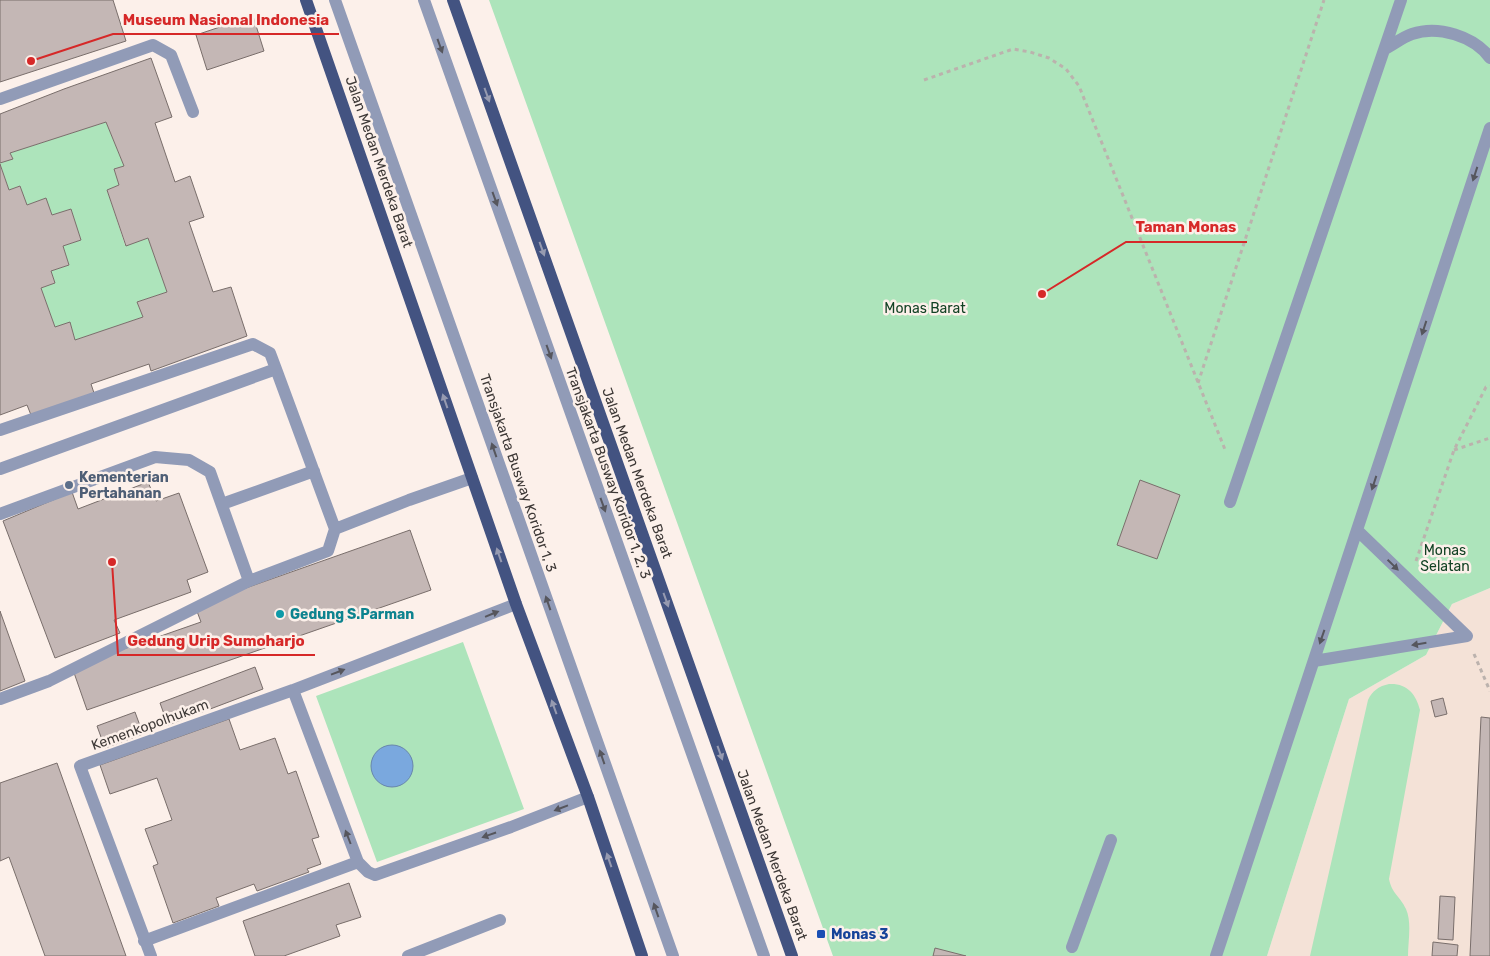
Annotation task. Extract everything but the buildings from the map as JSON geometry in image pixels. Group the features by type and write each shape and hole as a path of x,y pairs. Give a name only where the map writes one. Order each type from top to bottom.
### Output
{"main road":[{"name":"Jalan Medan Merdeka Barat","path":"306,0 516,604 588,797 640,955"},
{"name":"Jalan Medan Merdeka Barat","path":"453,0 792,956"}],"street":[{"name":"Transjakarta Busway Koridor 1, 3","path":"335,0 672,956"},
{"name":"Transjakarta Busway Koridor 1, 2, 3","path":"424,0 764,956"},
{"path":"1230,502 1401,0"},
{"path":"1385,49 1412,34 1423,31 1439,31 1461,37 1477,46 1490,58"},
{"path":"0,98 153,45 171,55 193,112"},
{"path":"1216,956 1490,128"},
{"path":"0,430 253,344 270,353 335,529 328,551 249,581 49,680 0,699"},
{"path":"0,469 276,369"},
{"path":"0,514 155,457 189,460 210,472 249,581"},
{"path":"222,504 314,472"},
{"path":"335,529 472,478"},
{"path":"1358,531 1467,636"},
{"name":"Kemenkopolhukam","path":"151,956 80,766 293,690 516,604"},
{"path":"1314,661 1467,636"},
{"path":"293,690 358,862 368,872 375,875 511,827 588,797"},
{"path":"1072,947 1111,840"},
{"path":"144,941 358,862"},
{"path":"408,956 500,920"}],"path":[{"path":"1198,384 1324,0"},
{"path":"924,80 1013,49 1049,58 1066,69 1079,86 1238,483"},
{"path":"1409,580 1454,450 1486,387 1490,386"},
{"path":"1454,450 1490,438"},
{"path":"1467,636 1490,691"}],"shaded area":[{"path":"1490,588 1490,956 1267,956 1349,699 1426,655 1452,604"}],"green space":[{"name":"Monas Barat","path":"489,0 1490,0 1490,588 1452,604 1426,655 1349,699 1267,956 833,956"},
{"path":"106,122 124,166 114,169 119,185 107,190 125,245 148,238 167,292 137,302 143,317 75,340 70,323 55,327 41,288 55,283 51,271 69,265 63,246 81,240 71,209 52,215 46,198 27,205 20,186 9,190 0,163 13,159 10,153"},
{"path":"463,642 524,809 377,862 316,696"},
{"path":"1389,684 1401,685 1410,691 1416,699 1420,710 1389,879 1392,888 1408,914 1408,956 1310,956 1368,700 1376,689"}],"water":[{"path":"388,745 396,745 407,751 413,766 407,781 396,787 388,787 377,781 371,770 371,762 377,751"}],"place":[{"name":"Museum Nasional Indonesia","path":"31,61"},
{"name":"Taman Monas","path":"1042,294"},
{"name":"Kementerian Pertahanan","path":"69,485"},
{"name":"Gedung Urip Sumoharjo","path":"112,562"},
{"name":"Gedung S.Parman","path":"280,614"},
{"name":"Monas 3","path":"821,934"}],"park label":[{"name":"Monas Selatan","path":"1445,558"}]}
